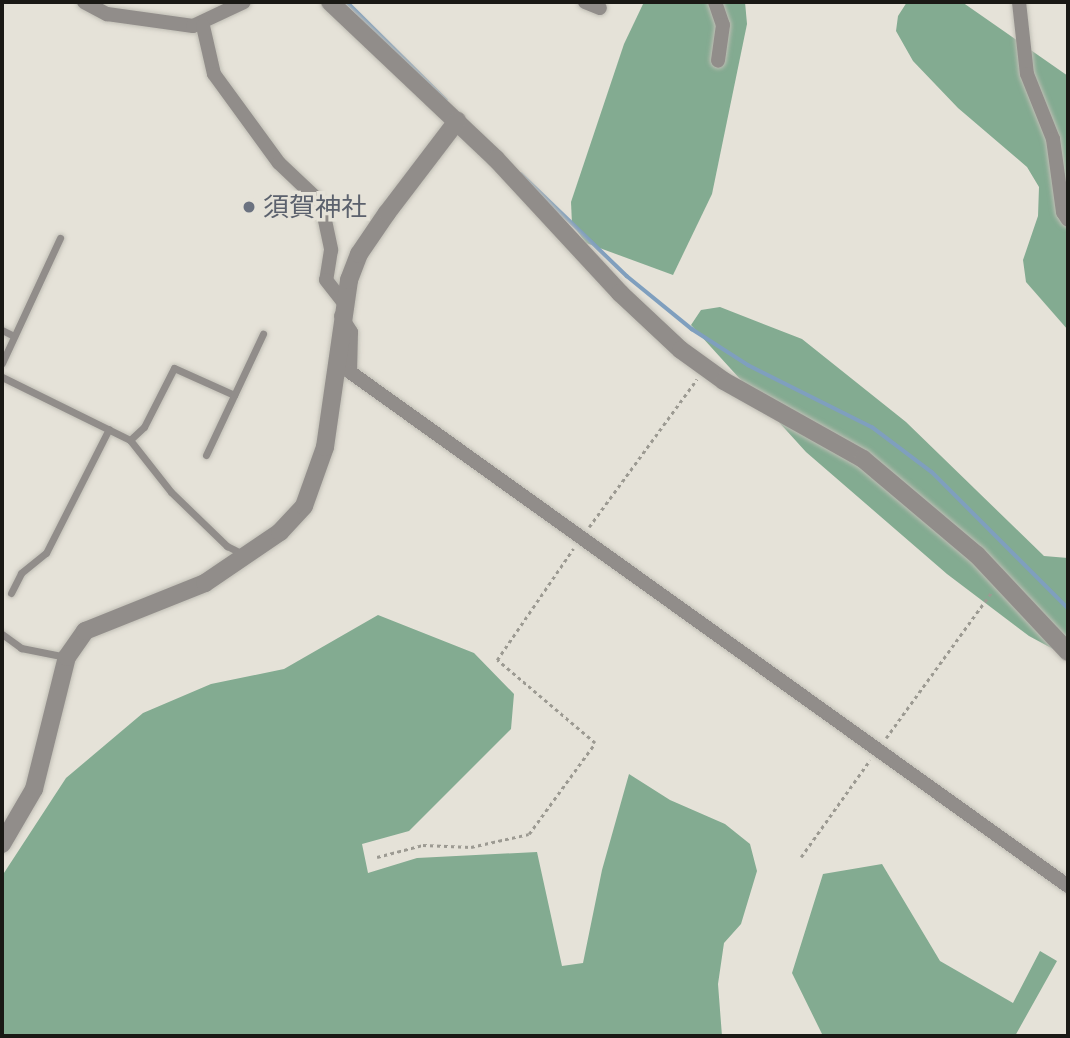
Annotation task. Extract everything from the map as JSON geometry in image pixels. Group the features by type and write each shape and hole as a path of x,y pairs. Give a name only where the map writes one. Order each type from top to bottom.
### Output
{"street":[{"path":"84,2 107,14 203,26 244,2"},
{"path":"330,2 457,121 620,293 705,368 863,459 1001,579 1068,652"},
{"path":"584,2 600,8"},
{"path":"715,2 723,25 718,61"},
{"path":"1019,2 1027,74 1053,139 1063,212 1068,220"},
{"path":"203,26 214,74 279,163 315,197 323,211 331,250 326,280 351,332 350,372 1068,886"},
{"path":"2,844 34,789 67,657 85,631 97,623 172,599 246,556 296,515 317,477 338,360 342,309 359,254 457,121"}],"lane":[{"path":"2,363 60,238"},
{"path":"2,330 14,336"},
{"path":"206,455 263,334"},
{"path":"130,440 144,427 174,368 234,395"},
{"path":"2,377 130,440 171,492 227,546 246,556"},
{"path":"11,593 21,573 46,553 109,429"},
{"path":"2,634 21,648 67,657"}],"path":[{"path":"377,857 423,845 471,847 529,834 594,743 497,660 705,368"},
{"path":"801,857 1001,579"}],"green space":[{"path":"644,2 745,2 747,24 712,194 673,275 586,243 572,224 571,202 624,44"},
{"path":"907,2 962,2 1068,76 1068,330 1026,282 1023,260 1038,216 1039,187 1027,167 958,108 913,61 896,31 898,16"},
{"path":"720,307 802,339 906,422 1044,556 1068,558 1068,657 1029,636 947,574 806,452 691,325 701,310"},
{"path":"378,615 474,653 514,694 511,729 409,831 362,844 368,873 417,858 537,852 562,966 583,963 602,870 629,774 670,800 725,824 750,844 757,871 741,924 724,943 718,984 722,1036 2,1036 2,876 66,778 143,713 211,684 284,669"},
{"path":"882,864 940,961 1013,1003 1040,951 1057,961 1015,1036 823,1036 792,973 823,874"}],"waterway":[{"path":"347,2 446,100"},
{"path":"521,174 627,276 692,329 748,365 872,427 932,472 1068,608"}],"place":[{"name":"須賀神社","path":"249,207"}]}
